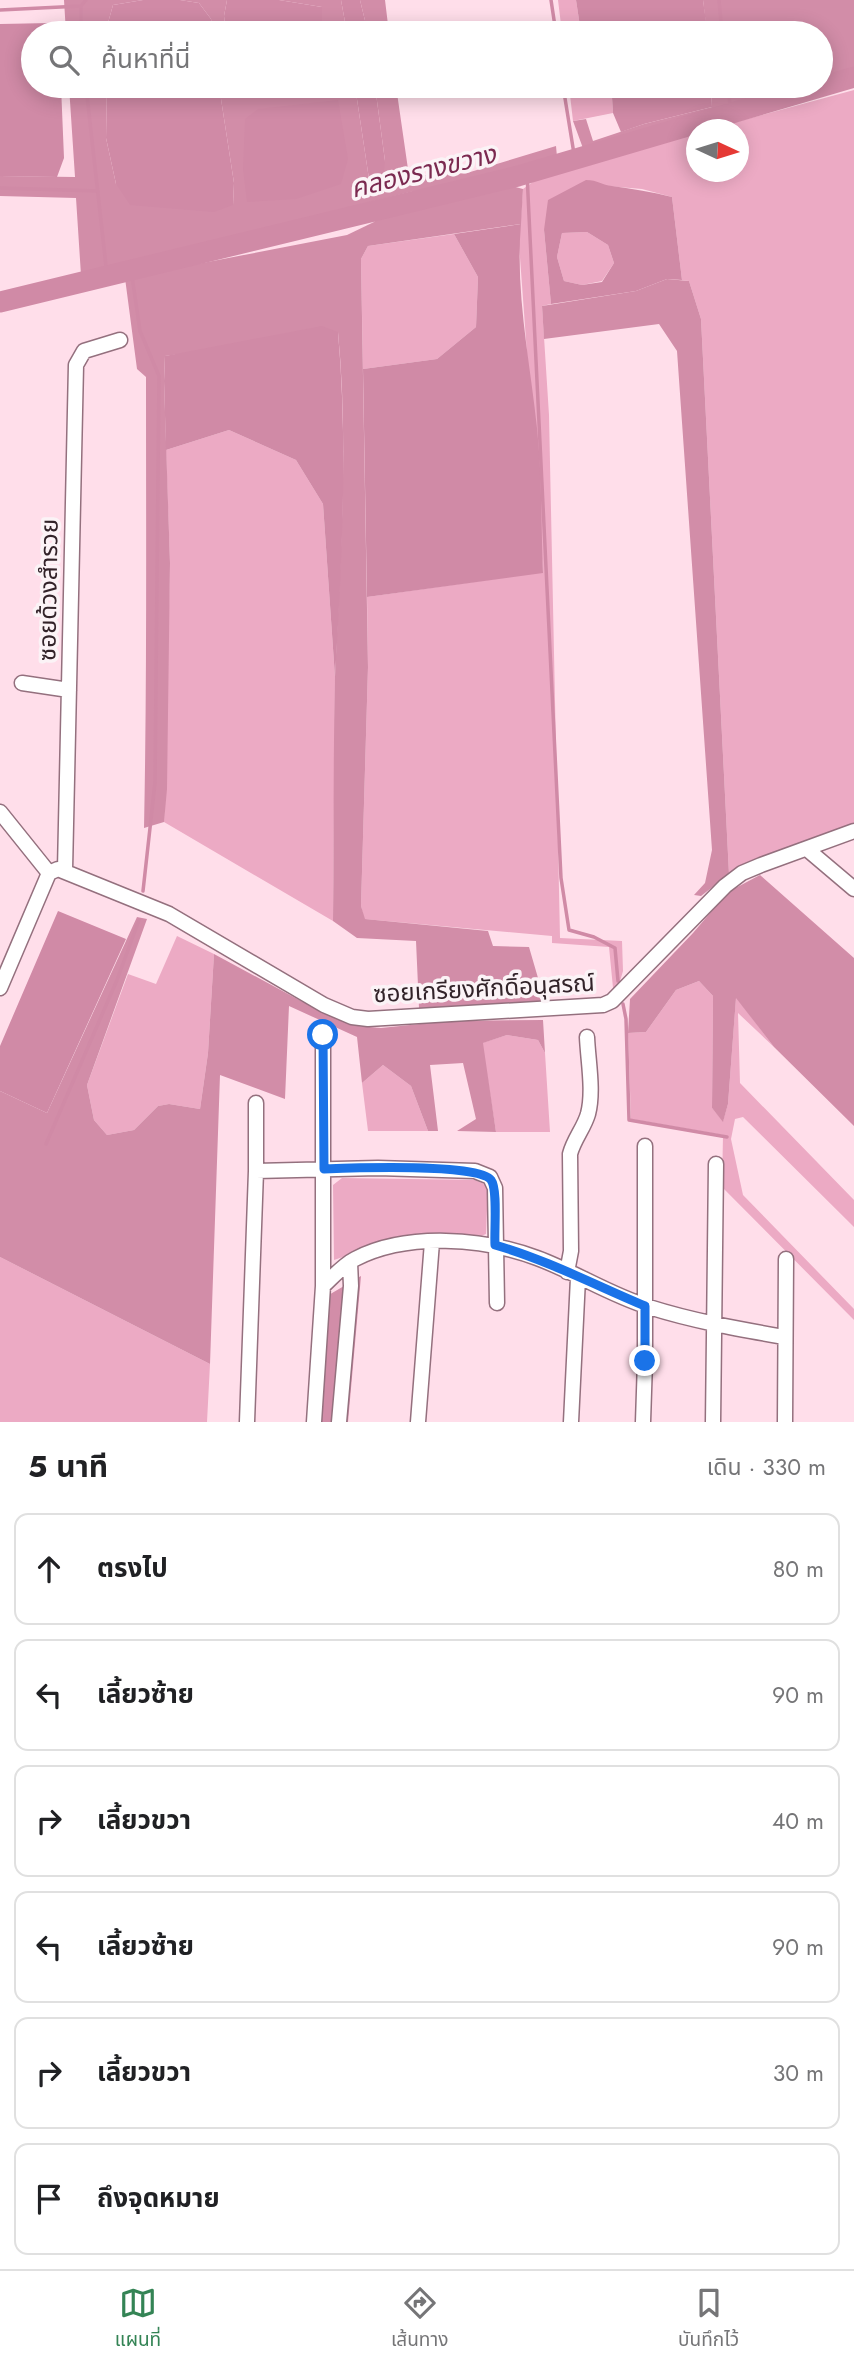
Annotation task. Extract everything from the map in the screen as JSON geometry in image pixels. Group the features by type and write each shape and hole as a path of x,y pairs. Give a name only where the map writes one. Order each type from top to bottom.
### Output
{"street":[{"name":"ซอยด้วงสำรวย","path":"65,870 76,365 84,351 120,340"},
{"path":"22,683 69,690"},
{"path":"0,812 49,873"},
{"name":"ซอยเกรียงศักดิ์อนุสรณ์","path":"65,870 169,914 324,1005 352,1017 368,1019 474,1011 603,1006 612,1002 725,886 743,873 854,831"},
{"path":"808,849 854,889"},
{"path":"0,988 49,873 58,869 65,870"},
{"path":"314,1422 323,1286 323,1035"},
{"path":"571,1422 573,1275 570,1154 586,1121 590,1104 587,1037"},
{"path":"247,1422 256,1103"},
{"path":"643,1422 645,1146"},
{"path":"713,1422 716,1164"},
{"path":"256,1171 446,1169 490,1177 495,1188 497,1303"},
{"path":"323,1286 350,1262 382,1249 432,1242 495,1245 539,1258 645,1306 785,1337"},
{"path":"418,1422 432,1242"},
{"path":"785,1422 786,1259"},
{"path":"339,1422 351,1286 350,1262"}],"shaded area":[{"path":"64,0 143,0 113,5 109,21 65,21"},
{"path":"143,0 199,3 211,21 109,21 113,5"},
{"path":"180,0 227,0 225,21 211,21 199,3"},
{"path":"227,0 279,0 322,7 322,21 225,21"},
{"path":"279,0 341,0 345,21 322,21 322,7"},
{"path":"341,0 360,0 365,21 345,21"},
{"path":"360,0 385,0 388,21 365,21"},
{"path":"558,0 576,0 579,21 561,21"},
{"path":"576,0 703,0 706,21 579,21"},
{"path":"703,0 854,0 854,72 833,78 833,21 706,21"},
{"path":"0,24 21,24 21,98 62,98 64,158 57,177 0,176"},
{"path":"854,90 854,823 729,874 701,319 689,281 682,280 672,197 642,189 607,186 544,230 551,304 542,306 549,415 560,938 622,941 623,971 618,988 613,988 609,947 552,943 552,936 364,919 361,906 368,667 367,597 543,572 519,244 523,189 544,174 686,136 686,182 749,182 747,119 833,98 833,96"},
{"path":"70,98 107,98 106,138 116,184 233,205 234,183 221,98 357,98 369,179 385,161 377,98 398,98 409,176 467,173 556,146 557,157 496,176 410,192 81,275 76,198 0,196 0,176 75,177"},
{"path":"107,98 221,98 234,183 233,205 214,212 130,205 116,184 106,138"},
{"path":"357,98 377,98 385,161 383,179 369,179"},
{"path":"570,98 612,98 613,113 573,121"},
{"path":"612,98 712,98 712,107 621,132 613,113"},
{"path":"712,98 767,98 698,119 686,119 686,123 592,151 584,151 573,121 586,119 593,141 644,124 712,107"},
{"path":"338,100 348,159 341,184 296,199 247,202 243,169 245,119 258,109"},
{"path":"586,180 672,197 682,280 667,279 636,291 551,304 544,230 548,200","holes":["587,232 608,245 614,263 602,282 582,285 564,281 557,257 562,233"]},
{"path":"508,185 523,189 521,224 368,246 361,259 368,667 361,906 365,919 488,931 493,946 529,947 545,1002 419,1008 416,941 357,938 333,921 335,677 343,461 338,332 165,356 170,563 167,789 164,822 144,828 146,377 137,369 125,278 347,235 374,222 380,215"},
{"path":"521,224 520,275 539,446 543,573 367,597 363,369 437,359 476,327 478,277 454,234"},
{"path":"587,232 608,245 614,263 602,281 582,285 564,281 557,257 562,233"},
{"path":"454,234 478,277 476,327 437,359 363,369 361,259 368,246"},
{"path":"667,279 689,281 701,319 729,874 701,896 694,895 705,883 712,850 677,351 659,324 544,339 542,306 636,291"},
{"path":"322,326 338,332 343,418 342,547 335,677 323,504 296,460 229,430 166,450 165,356"},
{"path":"229,430 296,460 323,504 335,677 333,921 164,822 170,563 166,450"},
{"path":"760,875 854,958 854,1126 774,1047 736,998 728,1104 723,1122 712,1108 713,996 699,981 676,990 646,1032 628,1033 630,999 728,892"},
{"path":"58,911 126,939 47,1113 0,1091 0,1046"},
{"path":"137,917 147,919 87,1085 94,1120 107,1135 134,1130 158,1106 169,1104 200,1109 208,1053 214,954 301,1001 358,1026 381,1028 449,1021 543,1020 545,1053 538,1040 507,1035 483,1043 496,1132 457,1131 476,1119 463,1063 430,1065 438,1131 428,1131 411,1086 383,1065 362,1083 357,1037 289,1006 285,1099 220,1075 210,1364 0,1257 0,1091 47,1113"},
{"path":"177,936 214,954 208,1053 200,1109 169,1104 158,1106 134,1130 107,1135 94,1120 87,1085 128,974 156,984"},
{"path":"699,981 713,996 712,1108 723,1121 728,1104 736,997 774,1047 738,1013 740,1083 854,1200 854,1227 743,1117 735,1119 731,1139 743,1195 854,1309 854,1320 722,1187 723,1135 631,1119 628,1033 646,1032 676,990"},
{"path":"507,1035 538,1040 545,1053 550,1132 496,1132 482,1043"},
{"path":"383,1065 411,1086 428,1131 368,1131 362,1083"},
{"path":"342,1178 475,1180 488,1186 486,1234 479,1237 434,1235 399,1238 334,1260 333,1185"},
{"path":"0,1257 210,1364 207,1422 0,1422"},
{"path":"361,1276 348,1422 318,1422 327,1296"}],"waterway":[{"path":"81,21 81,6 86,0"},
{"path":"551,0 554,21"},
{"path":"719,0 721,21"},
{"path":"0,10 81,6"},
{"name":"คลองรางขวาง","path":"833,83 854,77"},
{"path":"87,98 107,275"},
{"path":"565,98 575,160"},
{"path":"729,98 731,113"},
{"name":"คลองรางขวาง","path":"0,302 518,176 783,98"},
{"path":"527,174 561,878 569,930 594,937 615,948 618,981"},
{"path":"0,188 98,191"},
{"path":"131,269 140,331 159,376 155,783 143,891"},
{"path":"46,1144 117,980 139,920"},
{"path":"623,1004 626,1019 629,1120 727,1137"}],"route":[{"path":"323,1035 324,1169 446,1169 475,1171 490,1177 495,1188 495,1245 539,1258 645,1306 645,1361"}]}
